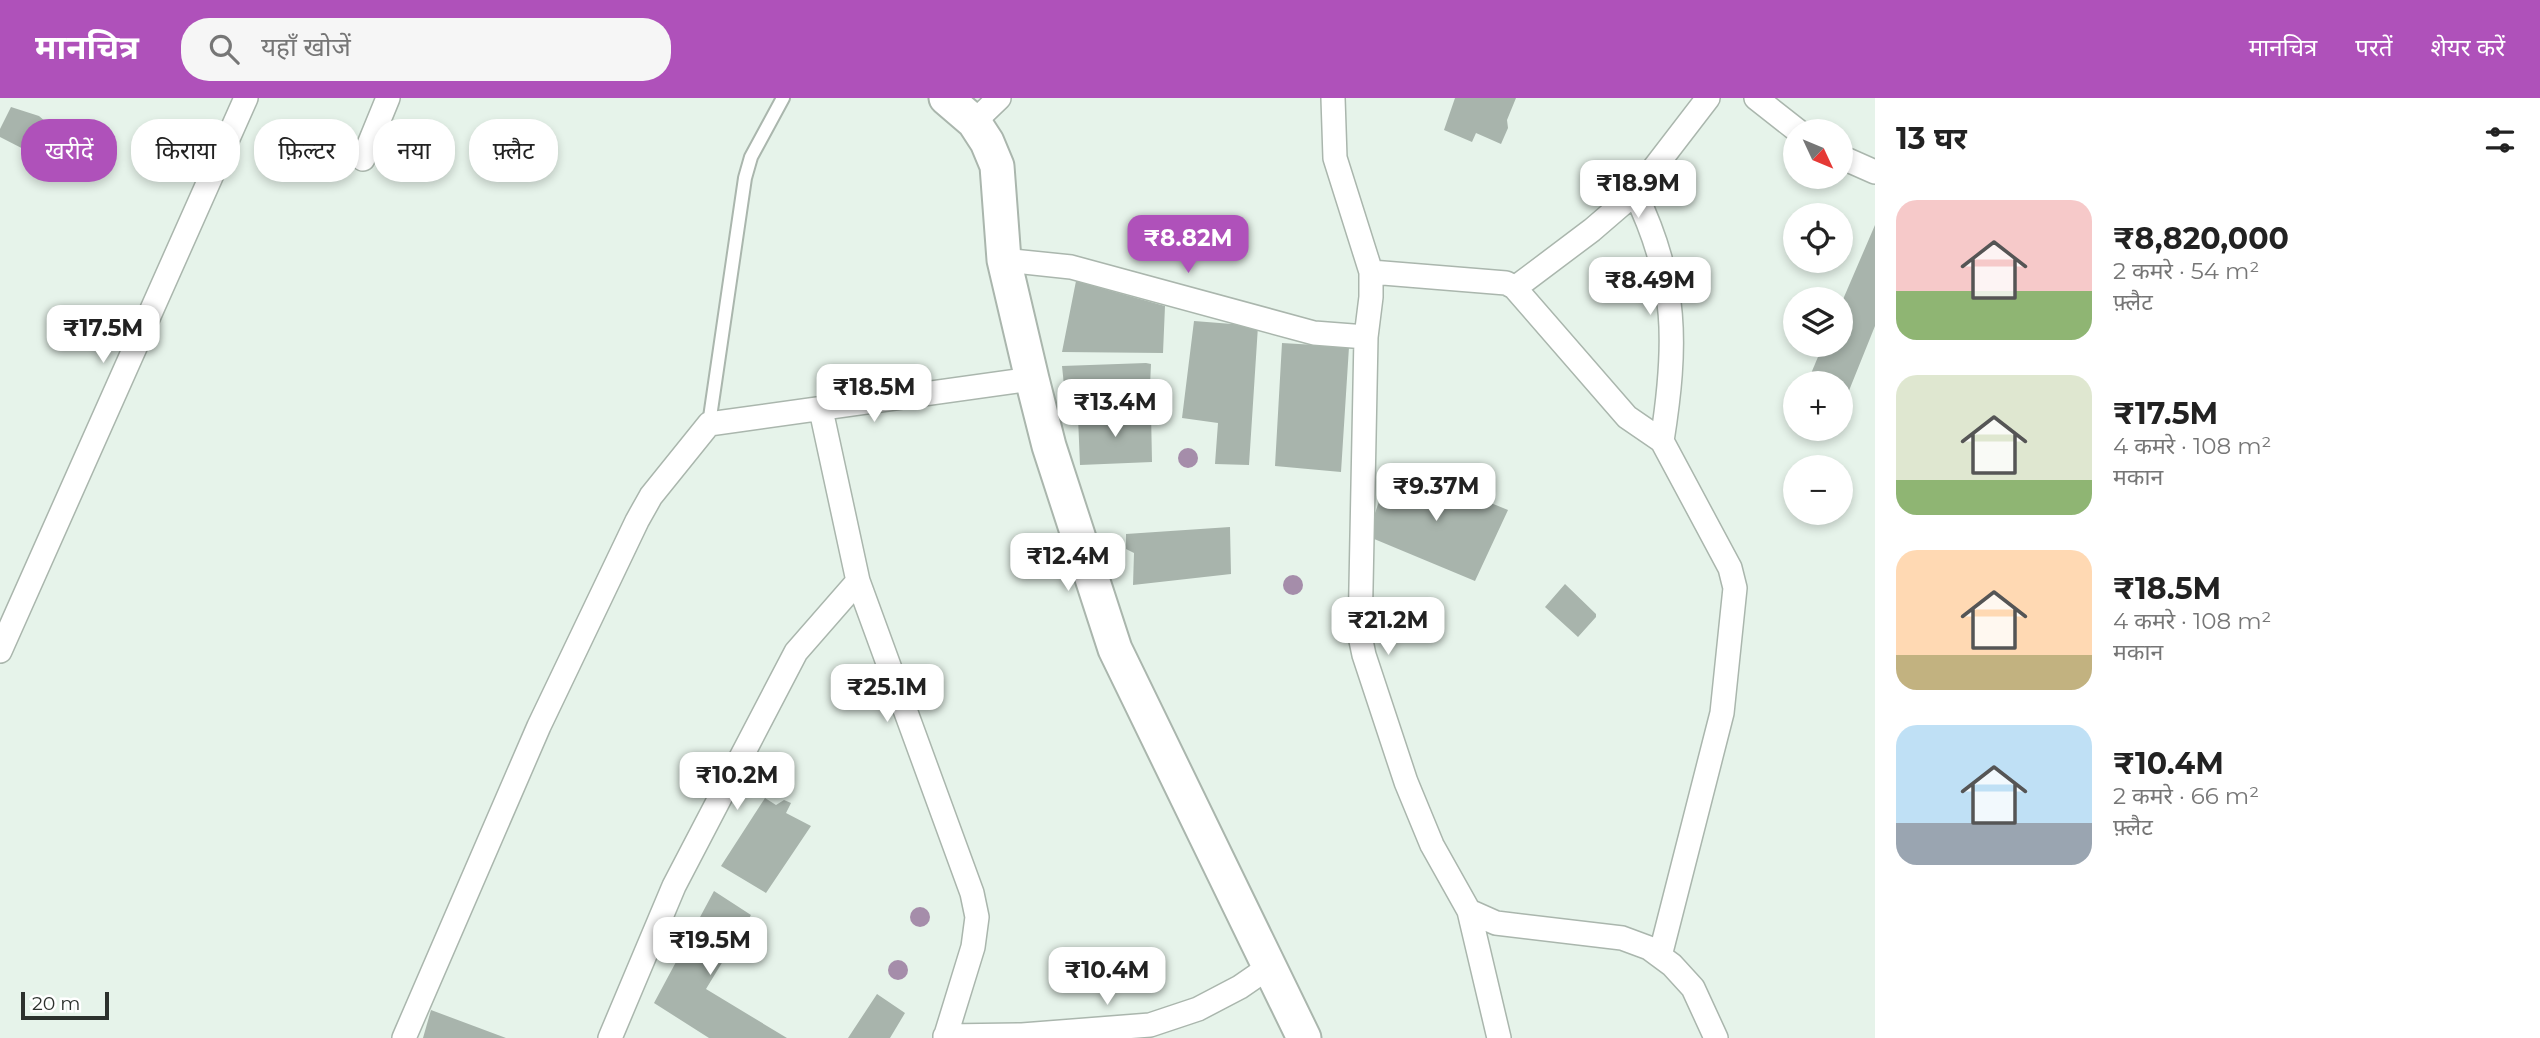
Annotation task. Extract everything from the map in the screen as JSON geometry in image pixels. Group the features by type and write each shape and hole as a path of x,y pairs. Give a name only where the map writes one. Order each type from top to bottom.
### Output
{"street":[{"path":"0,651 246,98"},
{"path":"363,159 388,98"},
{"path":"946,98 974,122 987,142 997,166 1004,260 1032,379 1049,446 1115,649 1304,1038"},
{"path":"974,122 999,98"},
{"path":"1333,98 1335,158 1371,272 1366,337 1360,636 1364,656 1406,782 1432,845 1469,911 1499,1038"},
{"path":"1515,288 1592,230 1635,193 1708,98"},
{"path":"1756,98 1783,119"},
{"path":"1853,162 1875,172"},
{"path":"1635,193 1659,250 1670,303 1670,384 1662,441"},
{"path":"1004,260 1070,267 1314,333 1366,337"},
{"path":"1371,272 1506,283 1515,288 1627,417 1662,441 1730,568 1735,588 1722,713 1660,956"},
{"path":"404,1038 539,726 637,521 651,496 709,424 1032,379"},
{"path":"821,410 858,581 972,893 977,917 973,947 945,1037 1148,1032 1240,987 1269,967"},
{"path":"611,1038 674,886 796,652 858,581"},
{"path":"1469,911 1496,923 1637,942 1683,975 1693,988 1716,1038"}],"lane":[{"path":"709,424 745,177 751,157 783,98"}],"building":[{"path":"1455,98 1516,98 1501,144 1476,133 1472,142 1444,130"},
{"path":"11,107 42,119 21,119 21,148 0,137 0,129"},
{"path":"1875,225 1875,326 1853,381 1853,371 1812,371 1818,357 1853,357 1853,287 1848,287"},
{"path":"1076,281 1165,306 1163,353 1062,352"},
{"path":"1194,321 1258,326 1249,465 1215,464 1218,423 1182,418"},
{"path":"1282,343 1349,347 1341,472 1275,466"},
{"path":"1151,364 1149,408 1067,415 1062,366"},
{"path":"1151,412 1152,462 1080,465 1078,417"},
{"path":"1391,467 1421,480 1432,479 1508,510 1475,581 1367,536"},
{"path":"1230,527 1231,574 1133,585 1134,553 1126,549 1126,534"},
{"path":"1565,584 1596,614 1578,637 1545,607"},
{"path":"765,798 776,805 784,800 791,803 786,813 811,826 766,893 721,866"},
{"path":"714,891 751,915 706,989 787,1038 709,1038 654,1003"},
{"path":"877,994 905,1013 890,1038 848,1038"},
{"path":"431,1010 506,1038 423,1038"}]}
